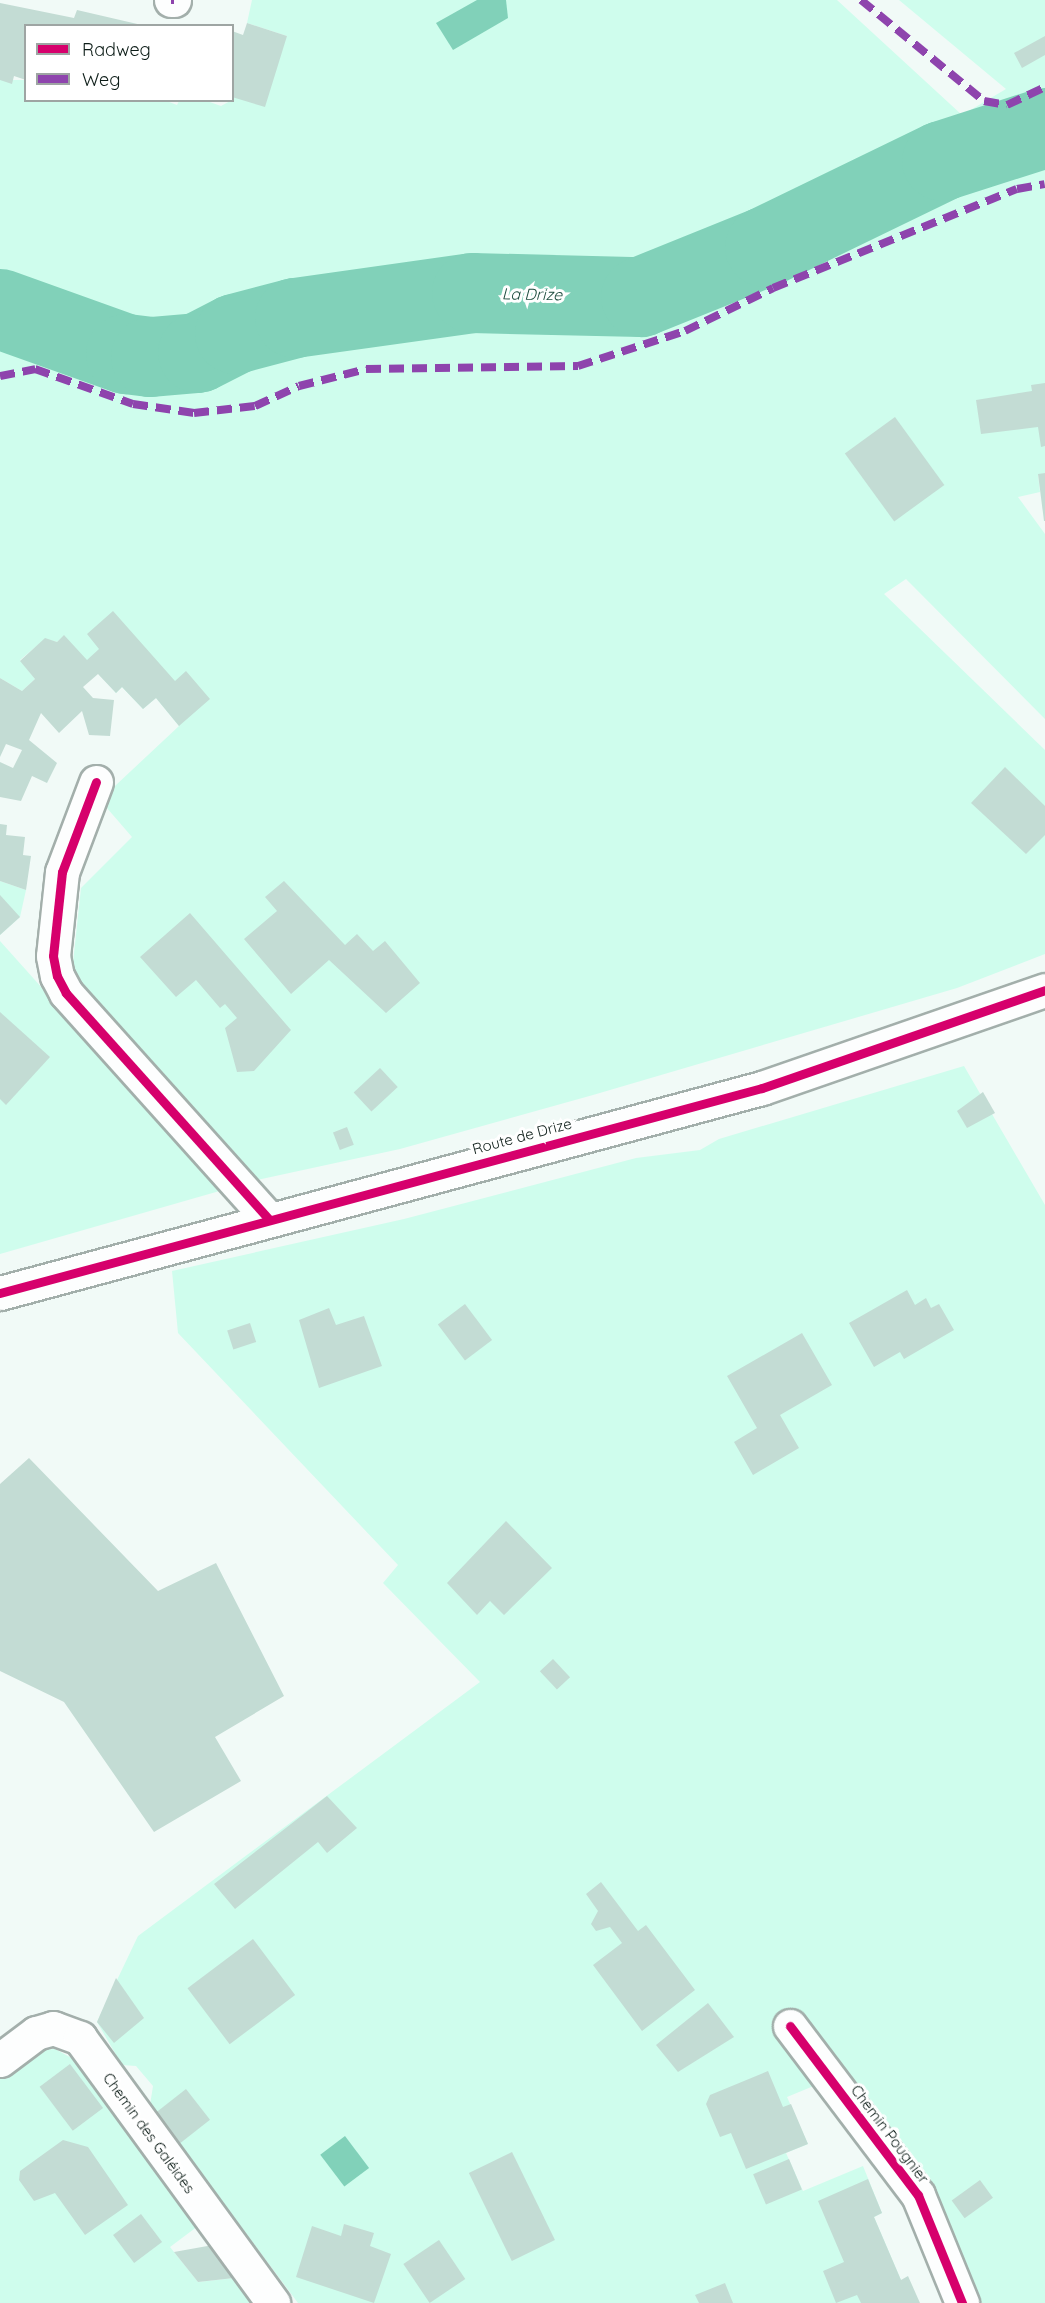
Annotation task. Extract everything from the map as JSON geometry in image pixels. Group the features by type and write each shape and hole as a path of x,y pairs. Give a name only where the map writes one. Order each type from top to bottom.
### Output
{"main road":[{"path":"96,782 62,872 53,956 57,976 66,993 268,1218"},
{"name":"Route de Drize","path":"0,1293 268,1218 762,1088 1045,990"},
{"name":"Chemin Pougnier","path":"790,2026 918,2195 962,2303"},
{"name":"Chemin des Galéides","path":"0,2060 36,2033 53,2028 80,2038 273,2303"}],"shaded area":[{"path":"252,0 837,0 962,115 1006,89 899,0 1045,0 1045,473 1038,475 1040,492 1018,497 1045,534 1045,719 906,579 884,594 1045,750 1045,954 957,988 593,1095 400,1149 257,1180 72,972 81,888 132,837 100,800 179,726 156,698 143,709 122,687 116,693 64,636 57,642 45,639 20,660 35,679 22,691 0,678 0,80 24,80 24,102 169,102 177,105 178,102 210,102 221,106 234,102 234,98 287,36 247,23"},
{"path":"477,0 506,0 508,18 453,50 436,23"},
{"path":"0,881 26,890 20,917 0,935"},
{"path":"0,941 223,1190 0,1254"},
{"path":"964,1066 1045,1205 1045,2303 979,2303 939,2207 816,2085 787,2097 808,2144 786,2153 803,2191 863,2166 882,2213 874,2217 901,2280 861,2303 298,2303 150,2105 153,2086 136,2066 122,2065 97,2022 138,1936 480,1682 383,1583 398,1565 178,1333 172,1271 404,1219 636,1158 700,1150 719,1139"},
{"path":"55,2049 77,2061 198,2226 170,2247 198,2282 234,2278 253,2303 0,2303 0,2074 31,2050"},
{"path":"345,2136 369,2168 344,2187 320,2155"}],"building":[{"path":"0,3 74,18 77,10 137,24 24,24 24,79 14,76 12,84 0,80"},
{"path":"247,23 287,36 265,107 234,98 234,32 243,35"},
{"path":"1045,36 1045,55 1022,68 1014,53"},
{"path":"1045,383 1045,446 1041,447 1038,427 981,434 976,400 1032,391 1031,385"},
{"path":"895,417 944,485 894,521 845,453"},
{"path":"1045,473 1045,521 1044,521 1038,474"},
{"path":"113,611 175,681 186,671 210,699 179,726 156,698 143,709 122,687 116,693 98,674 83,687 93,698 114,700 110,736 89,735 82,711 59,733 41,713 29,740 57,763 47,783 32,776 21,801 0,797 0,762 13,768 22,750 6,744 0,757 0,678 22,691 35,679 20,661 45,638 57,642 64,635 87,660 99,649 87,634"},
{"path":"1005,767 1045,806 1045,835 1026,854 971,803"},
{"path":"0,824 7,825 6,835 25,837 23,855 31,856 26,890 0,881"},
{"path":"284,881 345,945 357,934 373,951 385,941 420,983 386,1013 329,960 291,994 244,939 277,911 265,897"},
{"path":"0,895 20,917 0,935"},
{"path":"190,913 291,1030 254,1071 237,1072 225,1028 237,1018 225,1004 220,1008 196,980 176,997 140,957"},
{"path":"0,1012 50,1057 6,1105 0,1099"},
{"path":"380,1068 398,1087 371,1112 354,1093"},
{"path":"983,1092 995,1113 967,1128 957,1111"},
{"path":"347,1127 354,1145 340,1150 333,1132"},
{"path":"907,1290 915,1305 926,1298 931,1308 939,1304 954,1330 904,1359 900,1352 874,1367 849,1323"},
{"path":"465,1304 492,1340 465,1360 438,1324"},
{"path":"329,1308 336,1325 364,1316 382,1366 319,1388 299,1320"},
{"path":"250,1323 256,1342 233,1349 227,1330"},
{"path":"802,1333 832,1385 780,1415 799,1448 753,1475 734,1442 757,1428 727,1376"},
{"path":"29,1458 158,1591 216,1563 284,1696 215,1737 241,1781 154,1832 64,1702 0,1671 0,1484"},
{"path":"506,1521 552,1568 504,1615 490,1601 477,1615 447,1583"},
{"path":"553,1659 570,1677 557,1690 540,1671"},
{"path":"327,1796 357,1828 327,1853 318,1842 235,1909 214,1884"},
{"path":"601,1882 638,1931 646,1925 695,1990 642,2031 593,1965 622,1943 610,1927 596,1931 591,1924 598,1911 586,1894"},
{"path":"253,1939 295,1995 230,2044 188,1988"},
{"path":"116,1978 144,2018 114,2043 97,2022"},
{"path":"708,2003 734,2037 678,2072 656,2045"},
{"path":"70,2064 103,2108 73,2131 40,2087"},
{"path":"768,2071 783,2107 791,2104 808,2144 746,2169 731,2133 720,2137 706,2104 710,2095"},
{"path":"186,2089 210,2120 180,2143 156,2112"},
{"path":"63,2140 88,2147 128,2205 85,2235 55,2193 34,2201 19,2180 20,2171"},
{"path":"512,2152 555,2240 512,2261 469,2173"},
{"path":"789,2159 802,2189 766,2205 753,2174"},
{"path":"868,2179 882,2213 874,2217 901,2280 908,2276 920,2303 861,2303 857,2295 836,2303 823,2271 844,2262 818,2201"},
{"path":"980,2180 993,2198 965,2218 952,2201"},
{"path":"141,2214 162,2242 134,2263 113,2235"},
{"path":"344,2224 374,2233 370,2246 391,2254 374,2303 296,2277 312,2226 341,2236"},
{"path":"439,2240 465,2279 430,2303 403,2264"},
{"path":"213,2245 234,2278 198,2282 174,2252"},
{"path":"725,2283 733,2303 699,2303 695,2295"}],"waterway":[{"name":"La Drize","path":"0,309 126,354 151,357 198,353 235,334 295,318 472,293 641,297 765,247 942,161 1045,128"}],"marked path":[{"path":"861,0 984,101 1007,105 1045,87"},
{"path":"0,376 35,369 133,404 194,413 255,406 299,386 366,369 578,366 685,331 773,288 1017,189 1045,184"}],"cycle path":[{"path":"96,782 62,872 53,956 57,976 66,993 268,1218"},
{"path":"0,1293 762,1088 1045,990"},
{"path":"790,2026 918,2195 962,2303"}]}
